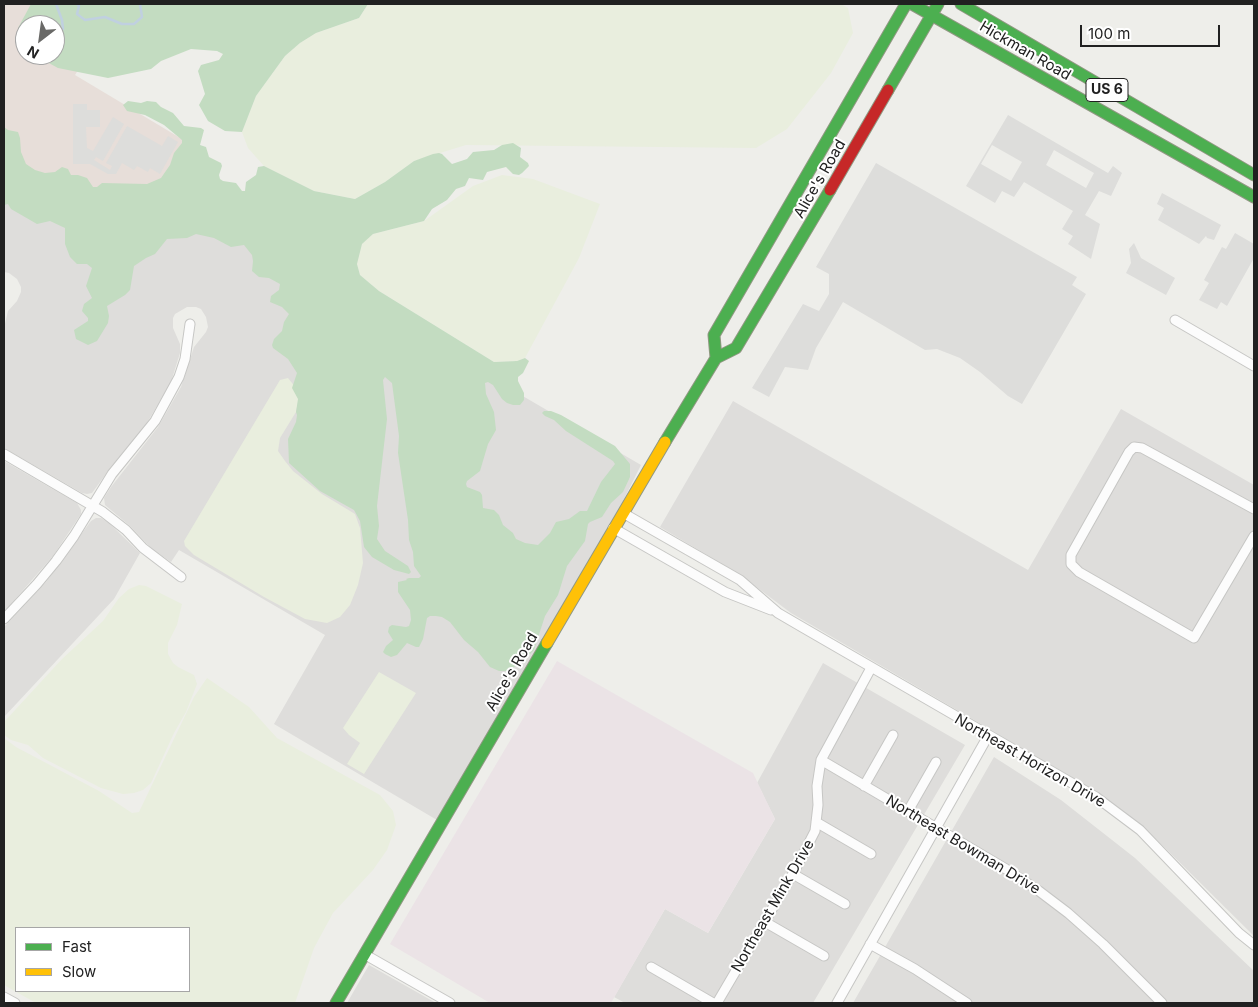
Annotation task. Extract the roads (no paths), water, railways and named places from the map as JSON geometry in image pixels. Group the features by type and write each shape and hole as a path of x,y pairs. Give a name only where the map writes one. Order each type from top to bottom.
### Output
{"main road":[{"name":"Alice's Road","path":"716,358 714,335 758,256 906,4"},
{"name":"Hickman Road","path":"912,4 1254,197"},
{"name":"Alice's Road","path":"336,1003 613,528 716,358 736,348 783,271 938,4"},
{"name":"Hickman Road","path":"961,4 1254,174"}],"street":[{"path":"1175,320 1254,366"},
{"path":"4,619 56,561 112,474 155,421 179,377 185,359 190,324"},
{"path":"1254,509 1142,448 1134,447 1129,452 1071,556 1071,564 1079,572 1194,638 1254,536"},
{"path":"4,454 117,522 142,548 180,577"},
{"name":"Northeast Horizon Drive","path":"623,513 740,580 778,613"},
{"name":"Northeast Horizon Drive","path":"613,528 725,592 778,613 1096,797 1140,830 1239,933 1254,945"},
{"name":"Northeast Mink Drive","path":"717,1003 793,874 815,831 818,805 817,786 821,760 871,668"},
{"path":"864,786 894,735"},
{"path":"837,1003 988,736"},
{"name":"Northeast Bowman Drive","path":"821,760 1006,868 1068,913 1103,944 1162,1003"},
{"path":"908,811 936,762"},
{"path":"816,822 871,854"},
{"path":"793,874 845,904"},
{"path":"765,922 824,956"},
{"path":"870,944 915,969 967,1003"},
{"path":"364,954 450,1003"},
{"path":"651,967 713,1003"},
{"path":"4,997 15,1003"}],"waterway":[{"path":"56,4 60,15"},
{"path":"77,4 79,6 77,14 85,20 105,17 122,24 134,24 142,17 140,4"}]}
